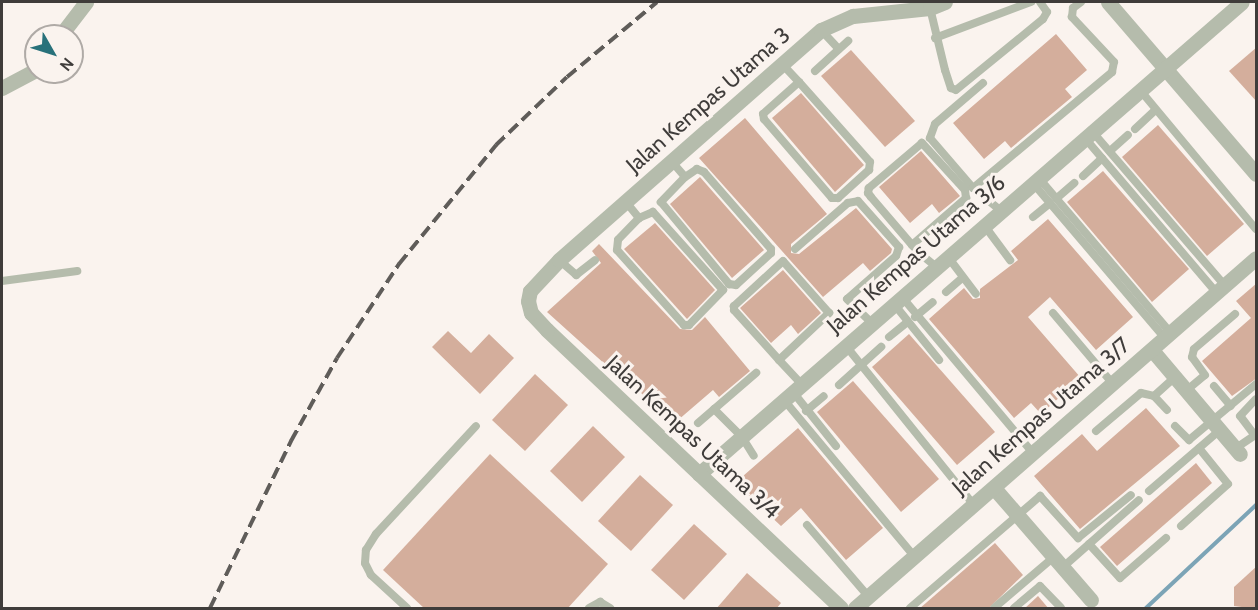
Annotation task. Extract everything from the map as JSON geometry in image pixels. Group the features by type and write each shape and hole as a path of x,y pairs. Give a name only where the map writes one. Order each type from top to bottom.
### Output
{"street":[{"path":"69,24 86,2"},
{"name":"Jalan Kempas Utama 3","path":"530,291 559,260 673,163 822,30 854,16 930,8 945,2"},
{"path":"1108,2 1163,69 1257,174"},
{"name":"Jalan Kempas Utama 3/6","path":"699,474 941,261 1242,2"},
{"path":"2,88 24,76"},
{"name":"Jalan Kempas Utama 3/7","path":"855,609 1257,258"},
{"name":"Jalan Kempas Utama 3/4","path":"530,291 531,313 841,609"},
{"path":"1152,350 1238,451"},
{"path":"994,488 1091,600"}],"lane":[{"path":"935,38 1030,2"},
{"path":"930,8 935,38 951,88 956,90 1043,19 1047,12 1040,2"},
{"path":"973,188 1112,72 1114,62 1072,17 1073,8 1081,2"},
{"path":"822,30 839,49"},
{"path":"815,71 848,41"},
{"path":"783,65 799,82 870,162 869,170 838,198 832,198 764,119 766,111 799,82"},
{"path":"983,83 935,124 930,138 973,188 1000,210"},
{"path":"1139,89 1155,111 1257,229"},
{"path":"1135,129 1155,111"},
{"path":"1088,134 1110,151 1221,290"},
{"path":"1088,134 1102,158 1221,290"},
{"path":"1110,151 1128,135"},
{"path":"912,245 966,198 965,190 922,143 869,188 871,197 912,245 941,261 962,278 976,294"},
{"path":"1083,176 1102,158"},
{"path":"673,163 686,177"},
{"path":"697,169 704,172 771,249 771,253 736,285 729,284 661,202 686,177 697,169"},
{"path":"1035,180 1168,335"},
{"path":"1033,218 1074,183"},
{"path":"795,249 849,203 858,201 899,248 896,256 847,299 872,323"},
{"path":"626,202 639,218"},
{"path":"652,212 723,290 689,325 684,325 617,250 618,240 639,218 652,212"},
{"path":"984,225 1010,260"},
{"path":"559,260 576,275 595,260"},
{"path":"779,360 829,313 783,261 734,306 779,360 793,392 836,446"},
{"path":"2,281 77,271"},
{"path":"946,292 962,278"},
{"path":"898,300 1033,453"},
{"path":"898,300 906,323 939,360"},
{"path":"915,317 933,302"},
{"path":"1053,313 1113,384"},
{"path":"1187,390 1205,375 1191,357 1194,349 1235,314"},
{"path":"890,338 906,323"},
{"path":"846,346 974,505"},
{"path":"839,385 881,347"},
{"path":"698,423 756,373"},
{"path":"1154,396 1175,377"},
{"path":"1149,491 1199,448 1231,406 1257,384"},
{"path":"1214,386 1231,406"},
{"path":"793,392 915,557"},
{"path":"1096,431 1141,393 1154,396 1167,411"},
{"path":"806,411 824,396"},
{"path":"1238,451 1255,435 1240,416 1257,399"},
{"path":"714,409 742,437 754,456"},
{"path":"1175,426 1189,440 1216,425"},
{"path":"406,609 371,574 365,563 366,550 376,534 476,426"},
{"path":"1181,526 1228,484 1199,448"},
{"path":"910,609 1040,496 1081,538 1131,495"},
{"path":"994,609 1059,562 1089,544 1139,500"},
{"path":"807,525 869,597"},
{"path":"1089,544 1120,578 1166,538"},
{"path":"1014,609 1040,586 1061,609"},
{"path":"589,609 600,602 610,609"}],"building":[{"path":"1056,34 1087,70 1065,89 1072,97 1011,148 1005,141 984,159 953,123"},
{"path":"1257,47 1257,102 1229,71"},
{"path":"851,50 915,121 885,147 821,76"},
{"path":"801,93 864,165 835,192 772,118"},
{"path":"745,118 827,214 791,244 791,253 799,254 856,208 892,249 891,253 870,271 863,263 823,297 699,158"},
{"path":"1158,125 1244,224 1207,256 1122,157"},
{"path":"921,151 960,196 939,213 932,204 910,223 879,187"},
{"path":"1103,171 1189,269 1152,302 1067,202"},
{"path":"700,177 764,250 732,278 670,204"},
{"path":"1048,219 1133,317 1096,350 1050,297 1028,317 1081,378 1041,414 1031,403 1014,418 929,319 964,288 973,299 980,298 980,289 1018,260 1011,251"},
{"path":"655,223 715,290 687,319 624,249"},
{"path":"599,244 680,329 692,330 705,317 750,371 719,397 713,390 670,427 631,381 627,384 547,312 601,263 592,251"},
{"path":"783,270 821,313 798,334 791,325 771,343 740,308"},
{"path":"1257,283 1257,378 1232,396 1202,361 1251,318 1236,301"},
{"path":"448,331 471,353 489,334 514,358 480,394 432,347"},
{"path":"909,334 995,432 957,465 872,367"},
{"path":"535,374 568,405 525,451 492,420"},
{"path":"853,381 939,479 901,512 817,412"},
{"path":"1146,408 1180,446 1080,529 1034,476 1082,434 1097,451"},
{"path":"593,426 625,457 582,502 550,471"},
{"path":"798,428 883,528 846,560 801,508 781,526 735,483"},
{"path":"490,454 608,564 567,609 425,609 383,570"},
{"path":"1196,463 1212,483 1117,566 1100,547"},
{"path":"640,475 673,505 631,551 598,521"},
{"path":"694,524 727,554 684,600 651,570"},
{"path":"995,543 1023,575 988,609 919,609"},
{"path":"1257,566 1257,609 1234,606 1234,587"},
{"path":"747,573 781,603 776,609 716,609"},
{"path":"1038,596 1049,609 1024,609"}],"waterway":[{"path":"1146,608 1256,505"}],"railway":[{"path":"210,608 291,441 337,358 399,264 496,145 567,77 657,2"}]}
